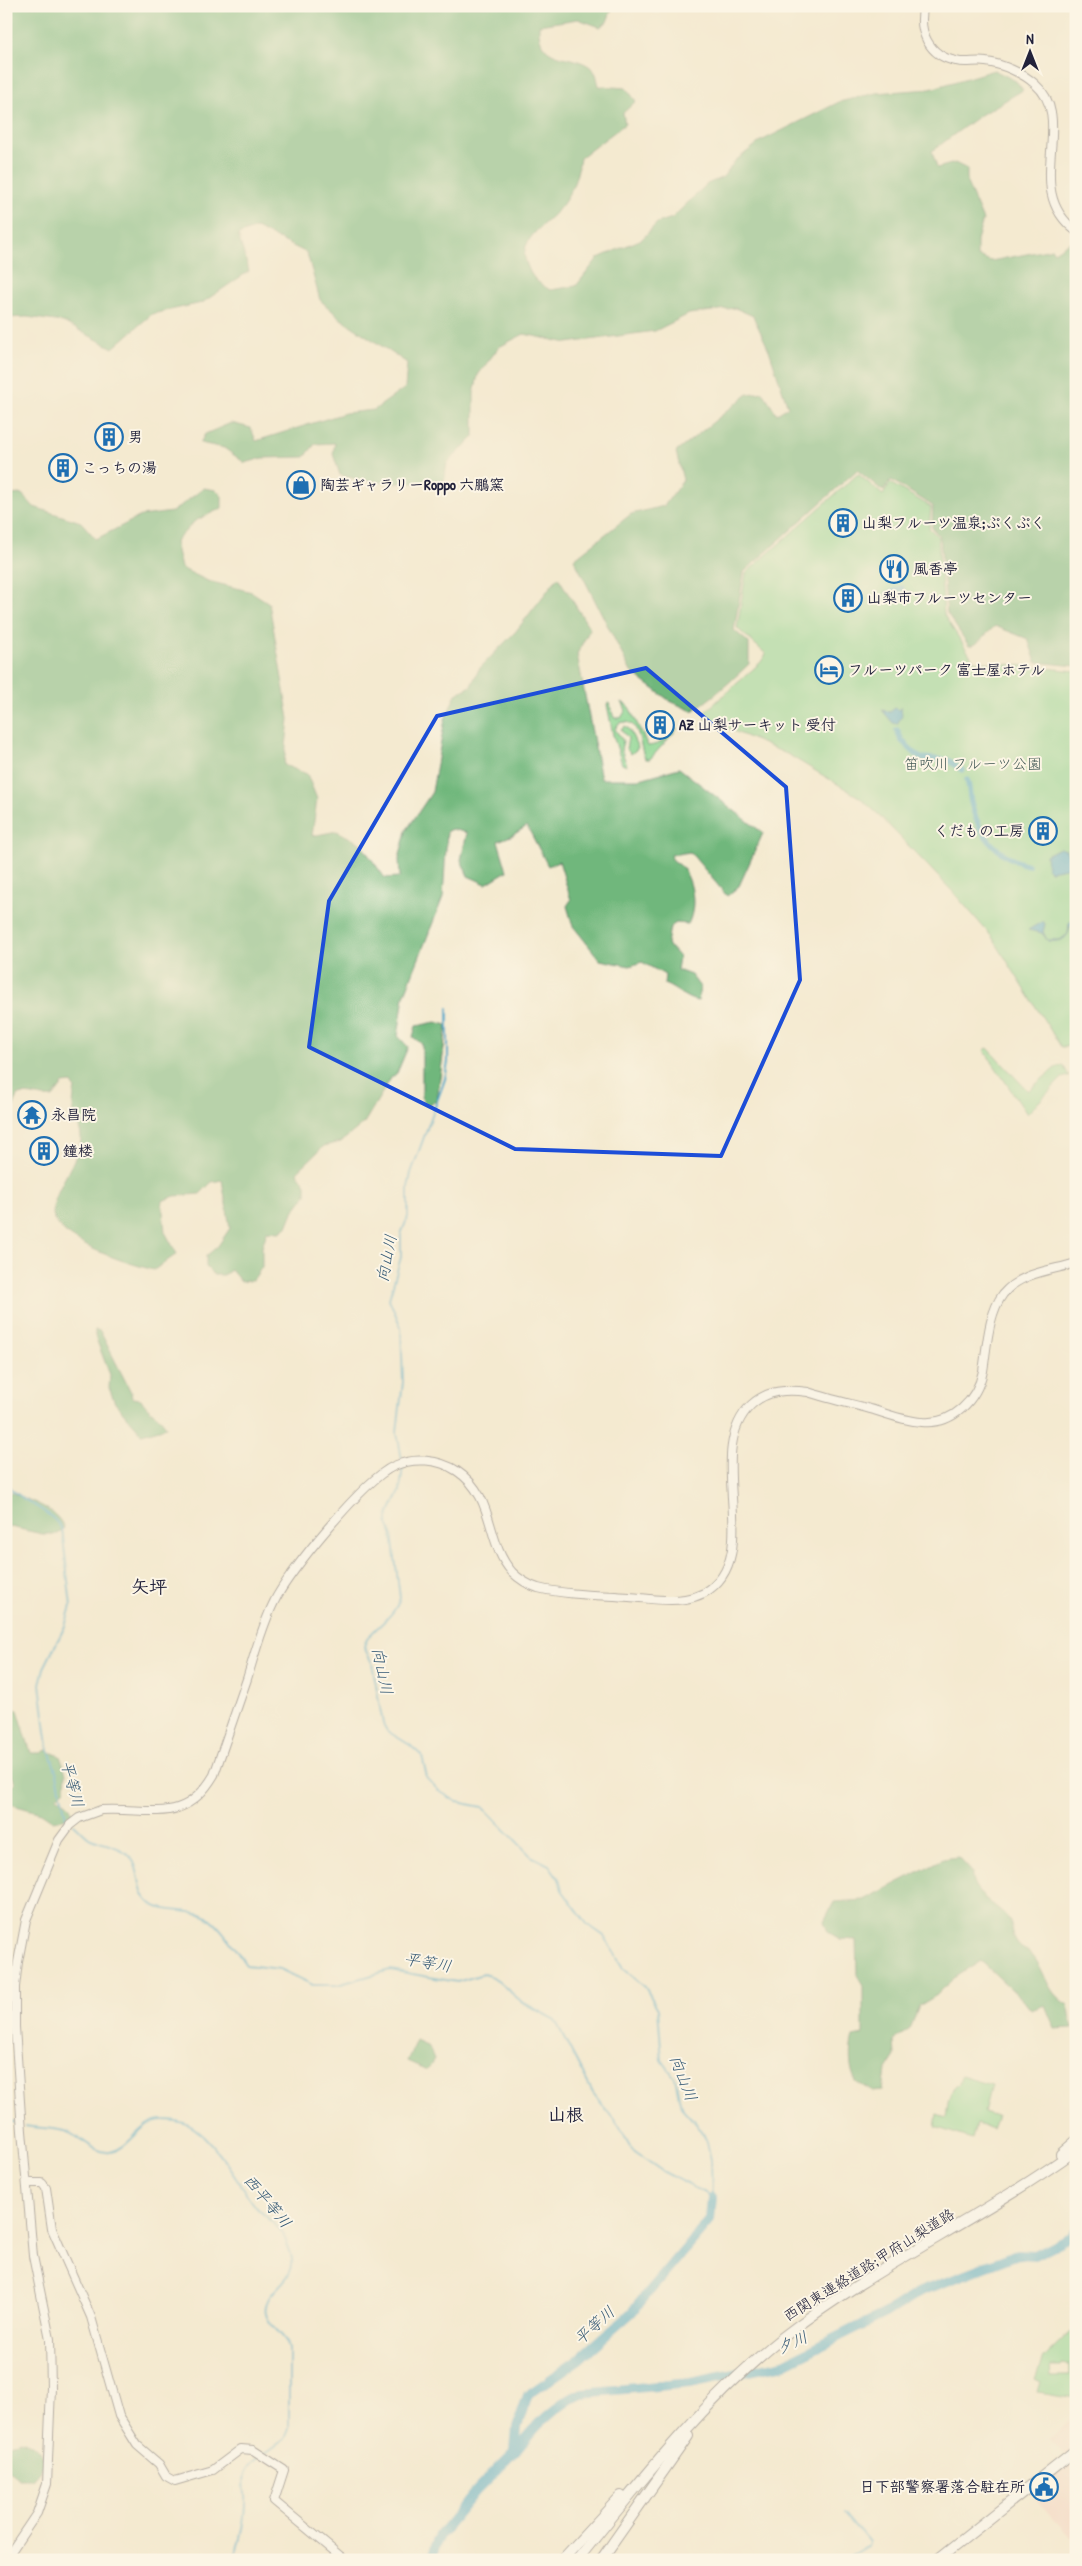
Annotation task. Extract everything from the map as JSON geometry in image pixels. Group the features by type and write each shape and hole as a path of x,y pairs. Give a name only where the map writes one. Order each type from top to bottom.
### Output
{"highway":[{"path":"962,2224 1048,2165 1076,2141"},
{"name":"西関東連絡道路;甲府山梨道路","path":"577,2560 673,2443 753,2363 814,2315 1076,2152"},
{"path":"601,2560 714,2401"},
{"path":"562,2560 596,2521 673,2443"},
{"path":"936,2560 1076,2450"}],"street":[{"path":"924,6 921,26 923,32 931,48 942,56 955,61 992,63 1027,78 1042,91 1049,105 1052,120 1049,178 1051,197 1062,218 1076,231"},
{"path":"6,2559 37,2513 48,2484 49,2466 50,2339 32,2256 14,2027 14,1988 26,1920 59,1840 70,1825 91,1812 115,1809 174,1810 193,1801 201,1794 214,1775 267,1617 285,1581 363,1491 378,1476 395,1465 408,1461 435,1462 457,1471 476,1488 484,1501 504,1560 513,1572 535,1587 588,1595 669,1600 696,1597 715,1584 730,1560 733,1537 733,1436 741,1417 754,1402 767,1394 793,1390 808,1392 912,1421 932,1422 942,1420 961,1410 974,1394 982,1375 993,1316 1003,1294 1029,1276 1076,1264"},
{"path":"27,2182 42,2183 46,2188 52,2229 91,2317 119,2416 137,2445 159,2464 166,2476 175,2481 213,2470 241,2449 252,2450 284,2470 274,2501 345,2560"}],"highlighted area":[{"path":"646,668 786,787 800,980 721,1156 515,1149 309,1047 329,901 437,716"}],"shaded area":[{"path":"1076,2417 1076,2450 1066,2457 1051,2439 1070,2419"},
{"path":"1076,2460 1076,2538 1074,2536 1071,2538 1026,2488 1041,2476 1049,2480"}],"green space":[{"path":"6,6 613,6 607,22 600,27 578,19 539,25 540,39 545,48 552,53 581,62 590,67 596,74 599,86 626,88 636,101 623,113 625,124 580,158 578,170 567,199 526,245 526,262 530,272 538,282 550,290 576,286 598,258 642,239 657,223 672,218 707,184 723,177 735,161 761,141 839,102 876,93 930,89 994,70 1016,81 1023,90 979,116 932,151 937,168 955,163 967,169 967,183 983,220 977,240 977,256 991,261 1052,249 1054,252 1073,240 1076,241 1076,666 1036,662 1028,639 995,626 976,644 969,646 947,613 940,537 932,528 933,506 891,480 883,491 857,470 744,572 734,630 749,643 749,664 729,683 692,711 670,701 631,672 574,559 631,514 664,506 683,480 676,452 748,394 763,392 777,414 788,407 769,350 753,316 735,308 689,314 655,331 567,343 524,334 499,347 478,375 474,393 474,437 447,463 444,481 392,483 366,481 340,475 333,454 335,443 315,444 305,457 263,458 245,463 224,448 200,443 205,434 231,423 251,428 256,441 345,413 374,410 405,388 407,363 341,319 320,300 307,253 256,228 238,235 249,271 202,303 152,314 113,348 63,322 27,317 6,318"},
{"name":"笛吹川 フルーツ公園","path":"858,474 883,495 890,483 931,507 929,528 938,537 944,615 974,661 1076,671 1076,1046 1061,1047 992,937 953,892 879,815 859,797 789,755 706,719 705,712 761,662 766,654 737,628 746,573"},
{"path":"204,488 216,490 222,496 222,508 195,521 175,542 181,568 208,581 252,592 269,603 289,719 284,765 307,774 317,799 312,836 337,831 360,843 385,878 400,877 399,859 406,831 432,792 445,719 456,694 471,686 479,669 516,631 558,577 590,629 577,654 601,779 640,779 679,768 763,833 739,886 727,896 690,852 671,855 672,859 683,868 687,876 692,890 693,904 688,924 676,923 670,927 667,944 679,957 677,970 691,975 700,987 698,1001 664,984 665,975 642,962 630,966 600,960 573,926 567,906 571,900 559,861 548,866 527,826 513,835 498,841 507,871 486,884 468,876 461,860 467,833 452,829 447,831 443,897 404,996 398,1036 408,1047 397,1073 391,1078 364,1123 341,1142 324,1146 297,1172 306,1185 306,1195 293,1212 287,1227 280,1232 267,1231 262,1248 262,1267 253,1280 241,1282 231,1270 224,1275 214,1275 206,1267 206,1256 218,1246 230,1228 222,1180 212,1182 200,1194 175,1196 162,1201 165,1232 177,1254 154,1270 143,1267 92,1249 63,1230 55,1219 53,1207 55,1198 76,1157 81,1140 73,1107 75,1088 72,1083 63,1084 53,1097 27,1094 18,1095 12,1111 6,1119 6,495 22,494 34,507 81,522 96,539 141,516 172,512"},
{"path":"622,702 629,707 648,746 660,743 667,738 674,728 677,729 650,759 646,759 636,729 627,722 619,723 615,729 623,741 621,749 627,766 622,764 613,735 607,704 609,703 614,718 621,718 626,710"},
{"path":"625,726 629,729 638,748 631,754 626,749 628,738 621,730"},
{"path":"436,1022 447,1025 437,1101 427,1105 422,1099 422,1044 413,1037 416,1026"},
{"path":"988,1048 1028,1091 1055,1068 1063,1065 1069,1076 1062,1078 1027,1114 984,1050"},
{"path":"95,1330 100,1331 131,1392 132,1398 141,1399 161,1419 166,1427 142,1434 115,1403 109,1388 110,1375 95,1336"},
{"path":"6,1481 10,1492 48,1510 55,1515 64,1528 57,1534 42,1534 6,1526"},
{"path":"6,1707 18,1710 31,1753 42,1753 46,1750 60,1756 66,1773 65,1789 56,1797 70,1806 72,1817 53,1821 41,1813 6,1803 6,1792 15,1782 6,1762"},
{"path":"958,1857 972,1872 972,1880 979,1892 1008,1918 1017,1944 1032,1955 1037,1961 1050,1988 1060,2000 1068,2005 1073,2028 1055,2029 1045,2005 1031,2010 1023,2000 981,1961 953,1979 937,1995 919,2006 910,2029 894,2040 895,2056 886,2070 883,2091 873,2092 856,2081 851,2065 850,2053 853,2037 863,2035 863,1985 857,1975 856,1940 840,1939 828,1932 824,1921 834,1902 864,1900 943,1859"},
{"path":"416,2041 429,2047 434,2059 427,2070 407,2061"},
{"path":"961,2076 991,2085 984,2112 997,2116 992,2129 976,2124 972,2139 935,2127 937,2115 946,2118 950,2094 959,2084"},
{"path":"1071,2331 1076,2334 1076,2398 1038,2392 1041,2382 1035,2379 1043,2358","holes":["1070,2365 1070,2376 1051,2376 1050,2366"]},
{"path":"21,2440 37,2448 45,2464 32,2479 19,2479 6,2469 6,2446"}],"water":[{"path":"901,707 902,716 897,724 893,723 882,710 890,712 895,708 898,710"},
{"path":"1060,848 1066,850 1068,856 1073,858 1071,862 1076,861 1076,866 1050,871 1047,868 1046,855"},
{"path":"1074,919 1076,920 1076,927 1074,925 1070,926 1068,933 1069,923"},
{"path":"1043,921 1045,924 1043,932 1046,939 1042,933 1028,930"}],"waterway":[{"path":"887,594 902,588"},
{"path":"897,730 902,741 920,758 948,760 962,770"},
{"path":"967,780 975,817 985,836 999,851 1018,862 1028,865"},
{"name":"向山川","path":"402,1460 397,1432 403,1382 401,1327 389,1299 401,1257 401,1234 408,1217 408,1188 411,1173 445,1079 448,1062 448,1008"},
{"name":"向山川","path":"74,1824 91,1839 119,1849 129,1855 135,1864 145,1898 149,1902 160,1908 195,1912 208,1918 221,1929 246,1965 280,1969 313,1985 337,1985 390,1970 457,1982 483,1974 493,1977 522,2002 555,2020 593,2093 619,2126 632,2150 662,2171 712,2197 711,2160 707,2142 701,2129 681,2107 675,2078 662,2060 658,2009 645,1987 623,1968 604,1936 587,1924 562,1890 559,1879 549,1865 531,1856 483,1807 457,1802 439,1791 427,1778 422,1756 410,1745 387,1731 383,1724 372,1663 364,1647 370,1635 392,1613 400,1598 392,1534 387,1524 389,1514 400,1491 403,1465"},
{"name":"平等川","path":"6,1484 12,1491 50,1516 62,1529 71,1606 65,1626 44,1668 40,1684 48,1747 57,1774 66,1818 70,1821"},
{"name":"西平等川","path":"6,2119 18,2124"},
{"name":"西平等川","path":"25,2126 65,2131 100,2151 110,2152 124,2146 148,2124 156,2121 164,2120 187,2124 199,2132 215,2148 256,2207 283,2234 291,2253 292,2267 289,2274 269,2299 266,2306 266,2314 270,2323 285,2339 289,2348 289,2429 285,2439 264,2454"},
{"name":"平等川","path":"430,2560 440,2535 476,2491 515,2452 517,2427 528,2395 578,2360 631,2313 710,2220 712,2197"},
{"name":"夕川","path":"515,2452 537,2426 553,2411 571,2398 582,2393 690,2383 784,2364 886,2313 921,2291 1018,2254 1034,2255 1072,2236 1076,2228"},
{"name":"西平等川","path":"231,2560 238,2547 242,2528 245,2509 245,2473 250,2465 260,2457"},
{"path":"843,2560 867,2546 868,2542 844,2513"}],"place":[{"name":"男","path":"109,437"},
{"name":"こっちの湯","path":"63,468"},
{"name":"陶芸ギャラリーRoppo 六鵬窯","path":"301,485"},
{"name":"山梨フルーツ温泉;ぷくぷく","path":"843,523"},
{"name":"風香亭","path":"894,569"},
{"name":"山梨市フルーツセンター","path":"848,598"},
{"name":"フルーツパーク 富士屋ホテル","path":"829,670"},
{"name":"AZ 山梨サーキット 受付","path":"660,725"},
{"name":"くだもの工房","path":"1043,831"},
{"name":"永昌院","path":"32,1115"},
{"name":"鐘楼","path":"44,1151"},
{"name":"日下部警察署落合駐在所","path":"1044,2487"}],"district":[{"name":"矢坪","path":"149,1587"},
{"name":"山根","path":"566,2115"}]}
